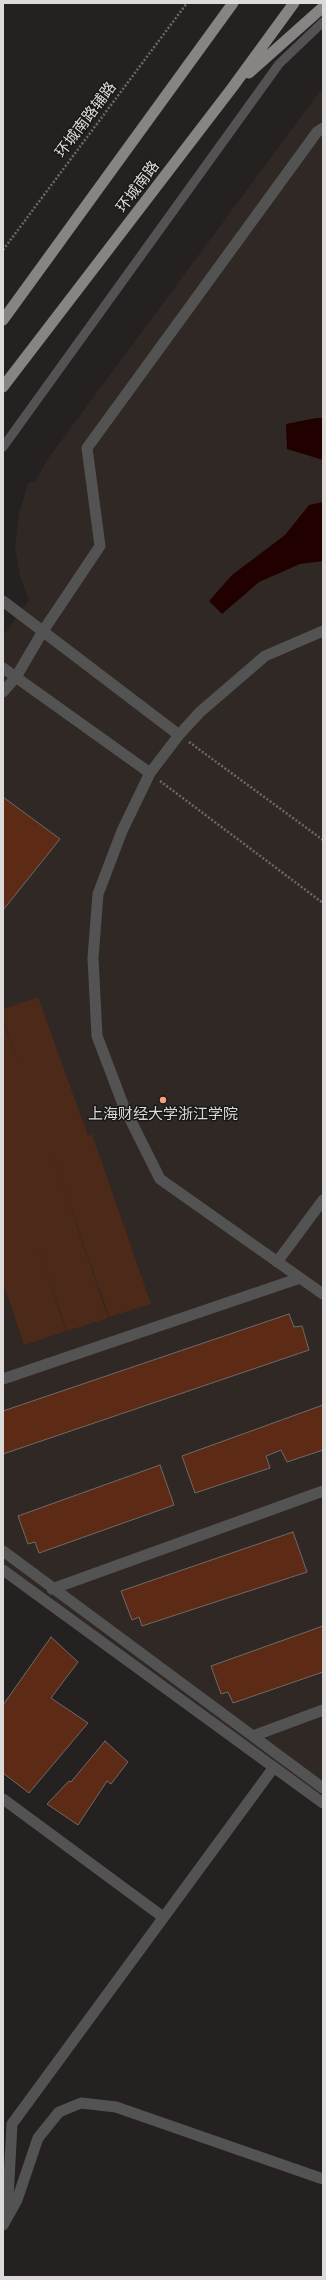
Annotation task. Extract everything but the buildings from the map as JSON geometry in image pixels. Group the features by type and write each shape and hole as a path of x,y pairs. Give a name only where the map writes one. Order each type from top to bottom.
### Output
{"main road":[{"name":"环城南路","path":"3,320 233,3"},
{"name":"环城南路","path":"3,388 232,88 294,3"},
{"path":"232,88 323,7"}],"street":[{"path":"3,692 16,677 43,632 100,546 87,448 317,132 323,128"},
{"path":"3,601 179,735"},
{"path":"323,631 265,656 200,712 179,735 150,773 122,831 98,894 93,958 97,1036 124,1107 160,1179 323,1294"},
{"path":"3,668 150,773"},
{"path":"277,1262 323,1200"},
{"path":"3,1379 300,1278"},
{"path":"52,1589 323,1491"},
{"path":"3,1551 52,1589 323,1788"},
{"path":"3,1570 323,1803"},
{"path":"253,1736 323,1710"},
{"path":"5,2221 12,2124 274,1767"},
{"path":"3,1799 163,1917"},
{"path":"5,2221 17,2200 38,2138 59,2112 81,2103 116,2107 323,2179"}],"lane":[{"path":"3,447 279,64 323,22"}],"path":[{"name":"环城南路辅路","path":"3,250 187,3"},
{"path":"179,735 323,840"},
{"path":"150,773 323,903"}],"shaded area":[{"name":"上海财经大学浙江学院","path":"323,87 323,1799 3,1563 3,636 29,600 20,577 15,547 19,514 28,483 35,482 47,460"},
{"path":"323,418 323,460 287,449 286,424"},
{"path":"323,502 323,561 300,564 259,582 222,614 209,601 232,575 285,535 309,505"},
{"path":"38,997 88,1136 92,1134 151,1304 109,1317 50,1148 108,1318 67,1331 38,1247 66,1331 24,1345 3,1282 3,1022 18,1062 3,1018 3,1009"}],"place":[{"name":"上海财经大学浙江学院","path":"163,1100"}]}
